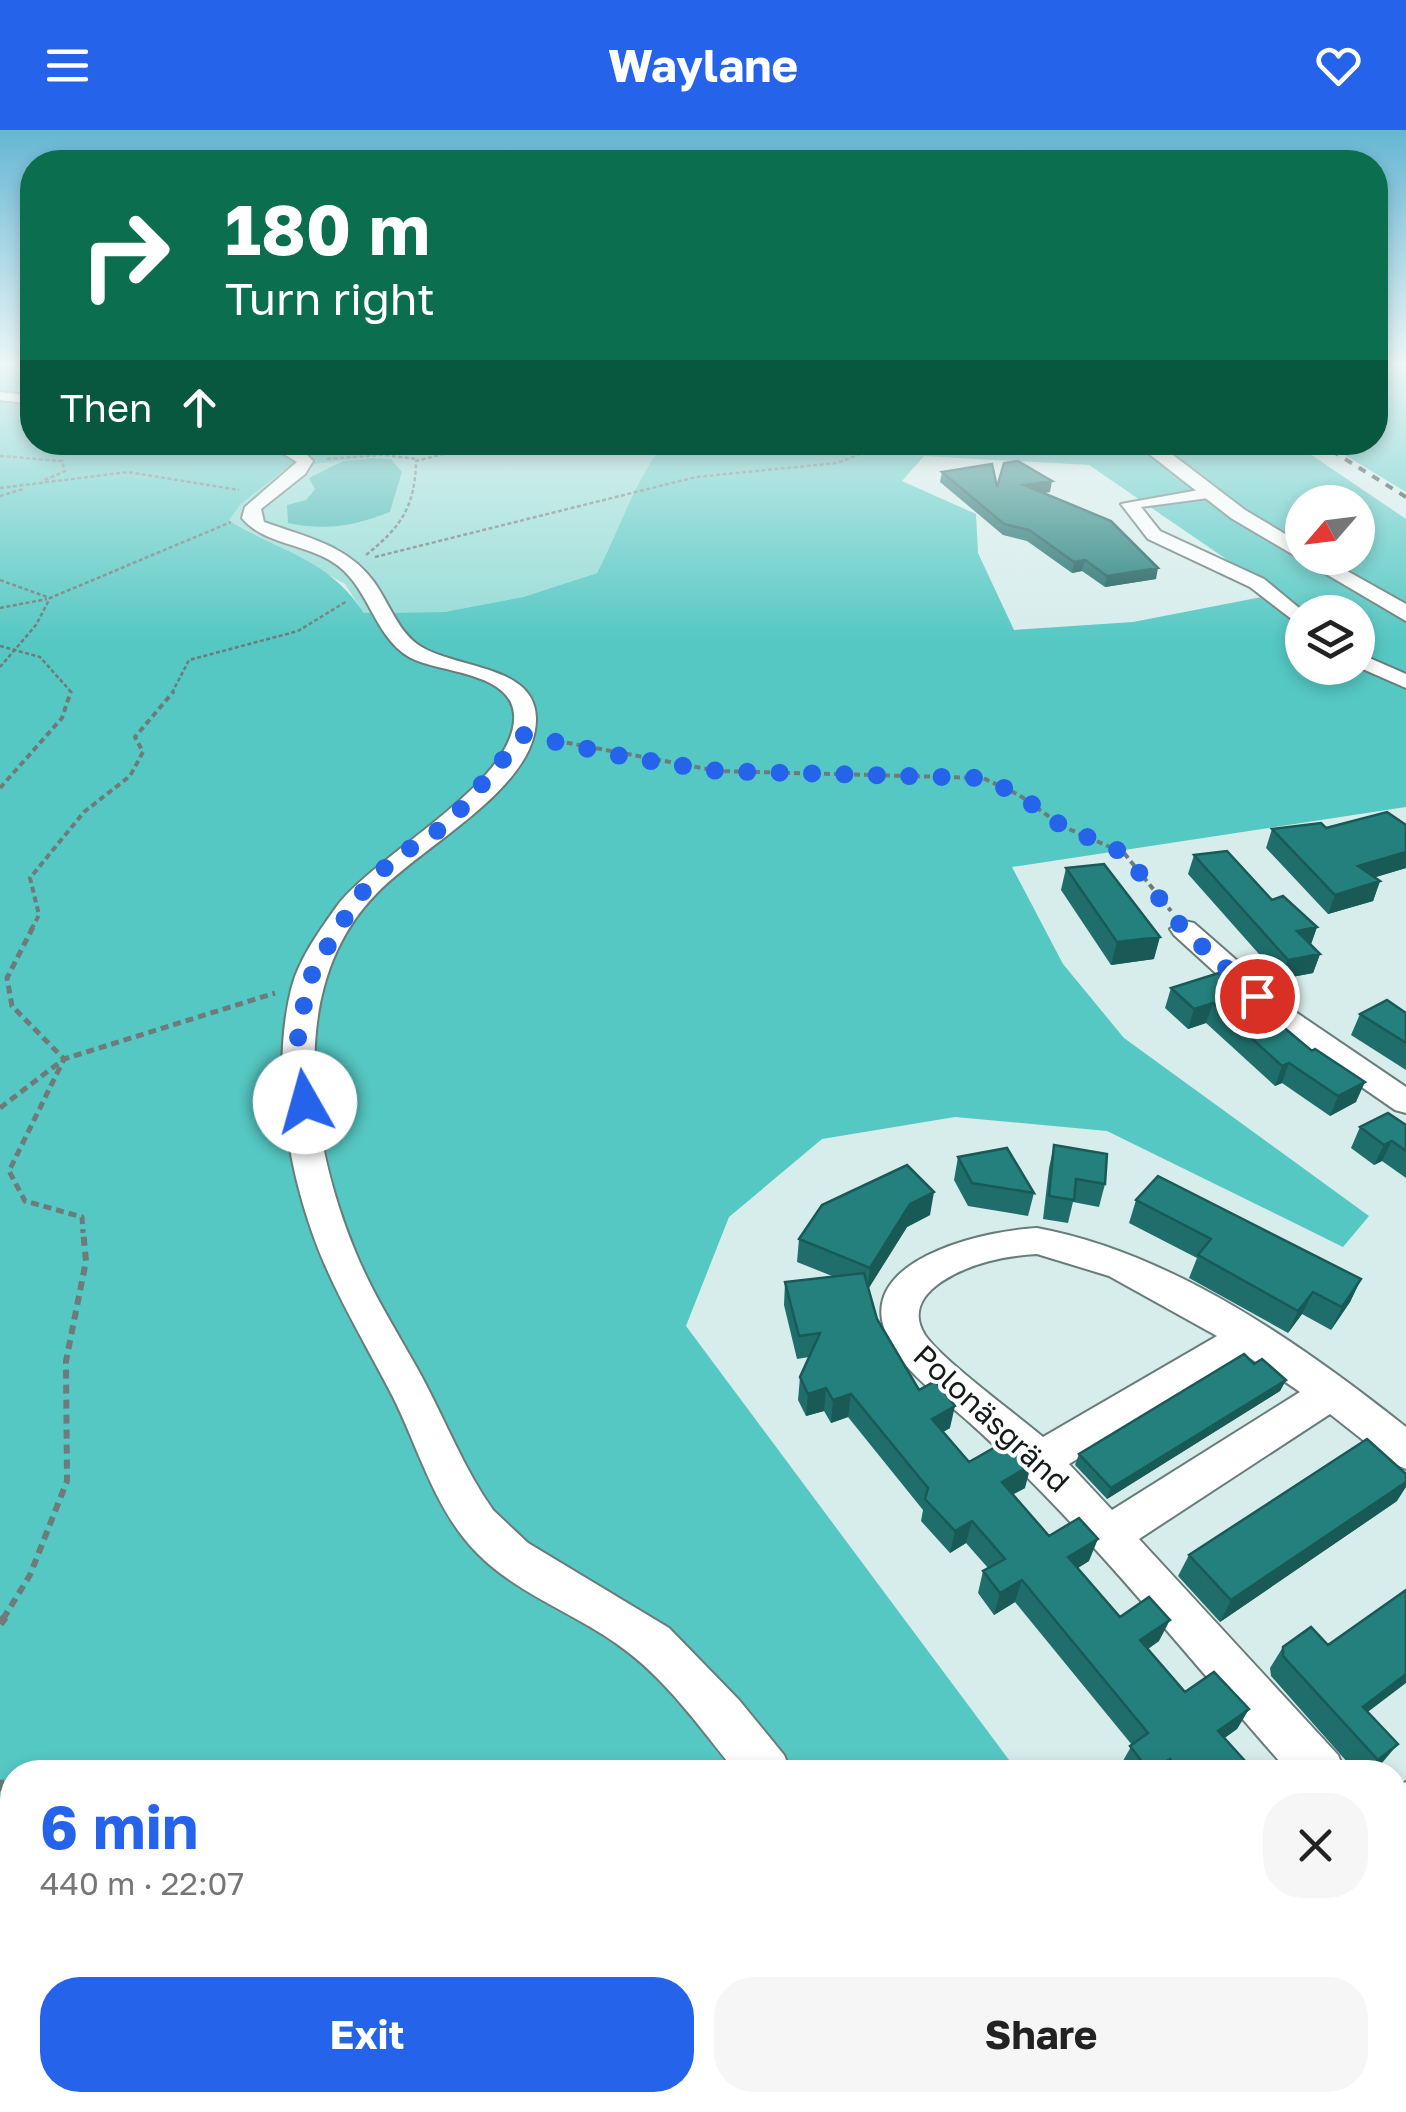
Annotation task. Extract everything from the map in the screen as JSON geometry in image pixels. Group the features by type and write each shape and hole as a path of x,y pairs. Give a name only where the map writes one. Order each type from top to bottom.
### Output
{"street":[{"path":"300,455 305,460 260,506 258,526 365,572 396,637 420,655 500,680 520,696 524,735 448,824 392,860 360,895 308,982 298,1038 312,1167 336,1249 478,1524 528,1566 641,1633 756,1760"},
{"path":"1160,455 1285,542"},
{"path":"1210,493 1129,504 1154,534 1258,583 1285,606"},
{"path":"1338,575 1406,614"},
{"path":"1375,667 1406,682"},
{"path":"1184,930 1286,1020 1406,1102"},
{"name":"Polonäsgränd","path":"1310,1760 1040,1460 931,1365 901,1329 898,1310 903,1292 938,1265 1006,1245 1036,1241 1063,1245 1132,1273 1248,1337 1332,1392 1406,1452"},
{"path":"1040,1460 1248,1337"},
{"path":"1110,1535 1332,1392"}],"path":[{"path":"305,460 384,455 418,459 437,455"},
{"path":"365,572 696,477 837,463 858,455"},
{"path":"0,456 62,461 65,471 0,496"},
{"path":"64,1059 12,1006 7,978 39,916 30,878 84,812 130,776 143,752 135,737 174,691 190,660 298,631 365,572 410,516 418,459"},
{"path":"0,488 128,472 260,506"},
{"path":"0,608 50,598 260,506"},
{"path":"0,580 50,598"},
{"path":"0,666 17,648 50,598"},
{"path":"0,646 40,657 48,671 72,692 62,718 0,788"},
{"path":"524,735 630,758 718,771 983,778 1019,795 1062,826 1124,853 1184,930"},
{"path":"0,1108 64,1059 308,982"},
{"path":"0,1624 30,1575 67,1481 66,1361 86,1260 82,1216 25,1202 9,1171 64,1059"}],"shaded area":[{"path":"0,454 383,455 287,468 241,504 229,520 319,568 364,613 444,612 523,597 597,573 655,455 1312,455 1356,485 1285,485 1285,575 1375,575 1375,498 1406,519 1406,807 1012,867 1063,964 1124,1038 1369,1216 1343,1247 1107,1131 955,1117 822,1139 729,1217 686,1326 1009,1760 0,1760","holes":["924,456 1089,465 1277,594 1133,622 1014,630 978,553 976,514 902,481"]},
{"path":"1406,454 1406,492 1345,455"},
{"path":"382,455 655,455 597,573 523,597 444,612 364,613 345,584 229,520 241,504 287,468","holes":["402,472 390,512 287,505 306,500 315,489 309,477"]},
{"path":"391,459 402,472 390,512 340,526 288,523 287,505 306,500 315,489 309,478 343,461"}],"building":[{"path":"1018,461 1052,481 1024,485 1111,521 1158,568 1107,576 1085,560 1074,562 1029,530 1004,524 942,472 992,464 997,487 1004,463"},
{"path":"1387,812 1406,825 1406,852 1358,866 1380,881 1335,895 1272,829 1321,823 1326,828"},
{"path":"1227,851 1272,900 1283,896 1317,927 1297,931 1320,954 1288,960 1194,855"},
{"path":"1104,864 1160,937 1117,942 1066,868"},
{"path":"1219,973 1312,1051 1315,1049 1365,1082 1338,1096 1289,1063 1282,1066 1213,1003 1194,1009 1171,988"},
{"path":"1387,1000 1406,1013 1406,1043 1360,1014"},
{"path":"1388,1113 1406,1125 1406,1151 1392,1141 1384,1145 1360,1127"},
{"path":"1054,1145 1107,1154 1105,1184 1076,1179 1074,1200 1049,1196"},
{"path":"1007,1148 1034,1193 972,1183 958,1157"},
{"path":"907,1165 934,1192 910,1204 870,1268 799,1239 822,1205"},
{"path":"1158,1176 1361,1279 1342,1307 1313,1292 1298,1311 1198,1255 1211,1239 1136,1200"},
{"path":"864,1273 877,1319 919,1390 935,1381 955,1406 932,1419 969,1462 1006,1441 1014,1446 1031,1465 1002,1482 1049,1536 1079,1518 1098,1539 1068,1557 1120,1617 1149,1597 1170,1620 1140,1640 1185,1692 1214,1672 1249,1709 1218,1731 1244,1760 1141,1760 1130,1746 1148,1733 1022,1580 1000,1593 983,1571 1005,1559 972,1521 955,1531 925,1499 928,1488 851,1394 833,1400 826,1388 808,1394 800,1377 820,1333 799,1336 785,1282"},
{"path":"1244,1354 1254,1364 1262,1359 1286,1380 1111,1488 1079,1454"},
{"path":"1367,1439 1406,1474 1406,1482 1231,1600 1189,1555"},
{"path":"1406,1590 1406,1674 1363,1707 1398,1744 1378,1760 1283,1656 1283,1647 1311,1627 1328,1645"}],"railway":[{"path":"1339,455 1406,497"}],"route":[{"path":"305,1102 298,1038 308,982 334,935 360,895 392,860 448,824 514,752 524,735 630,758 672,761 718,771 983,778 1019,795 1062,826 1124,853 1152,884 1184,930 1257,996"}]}
